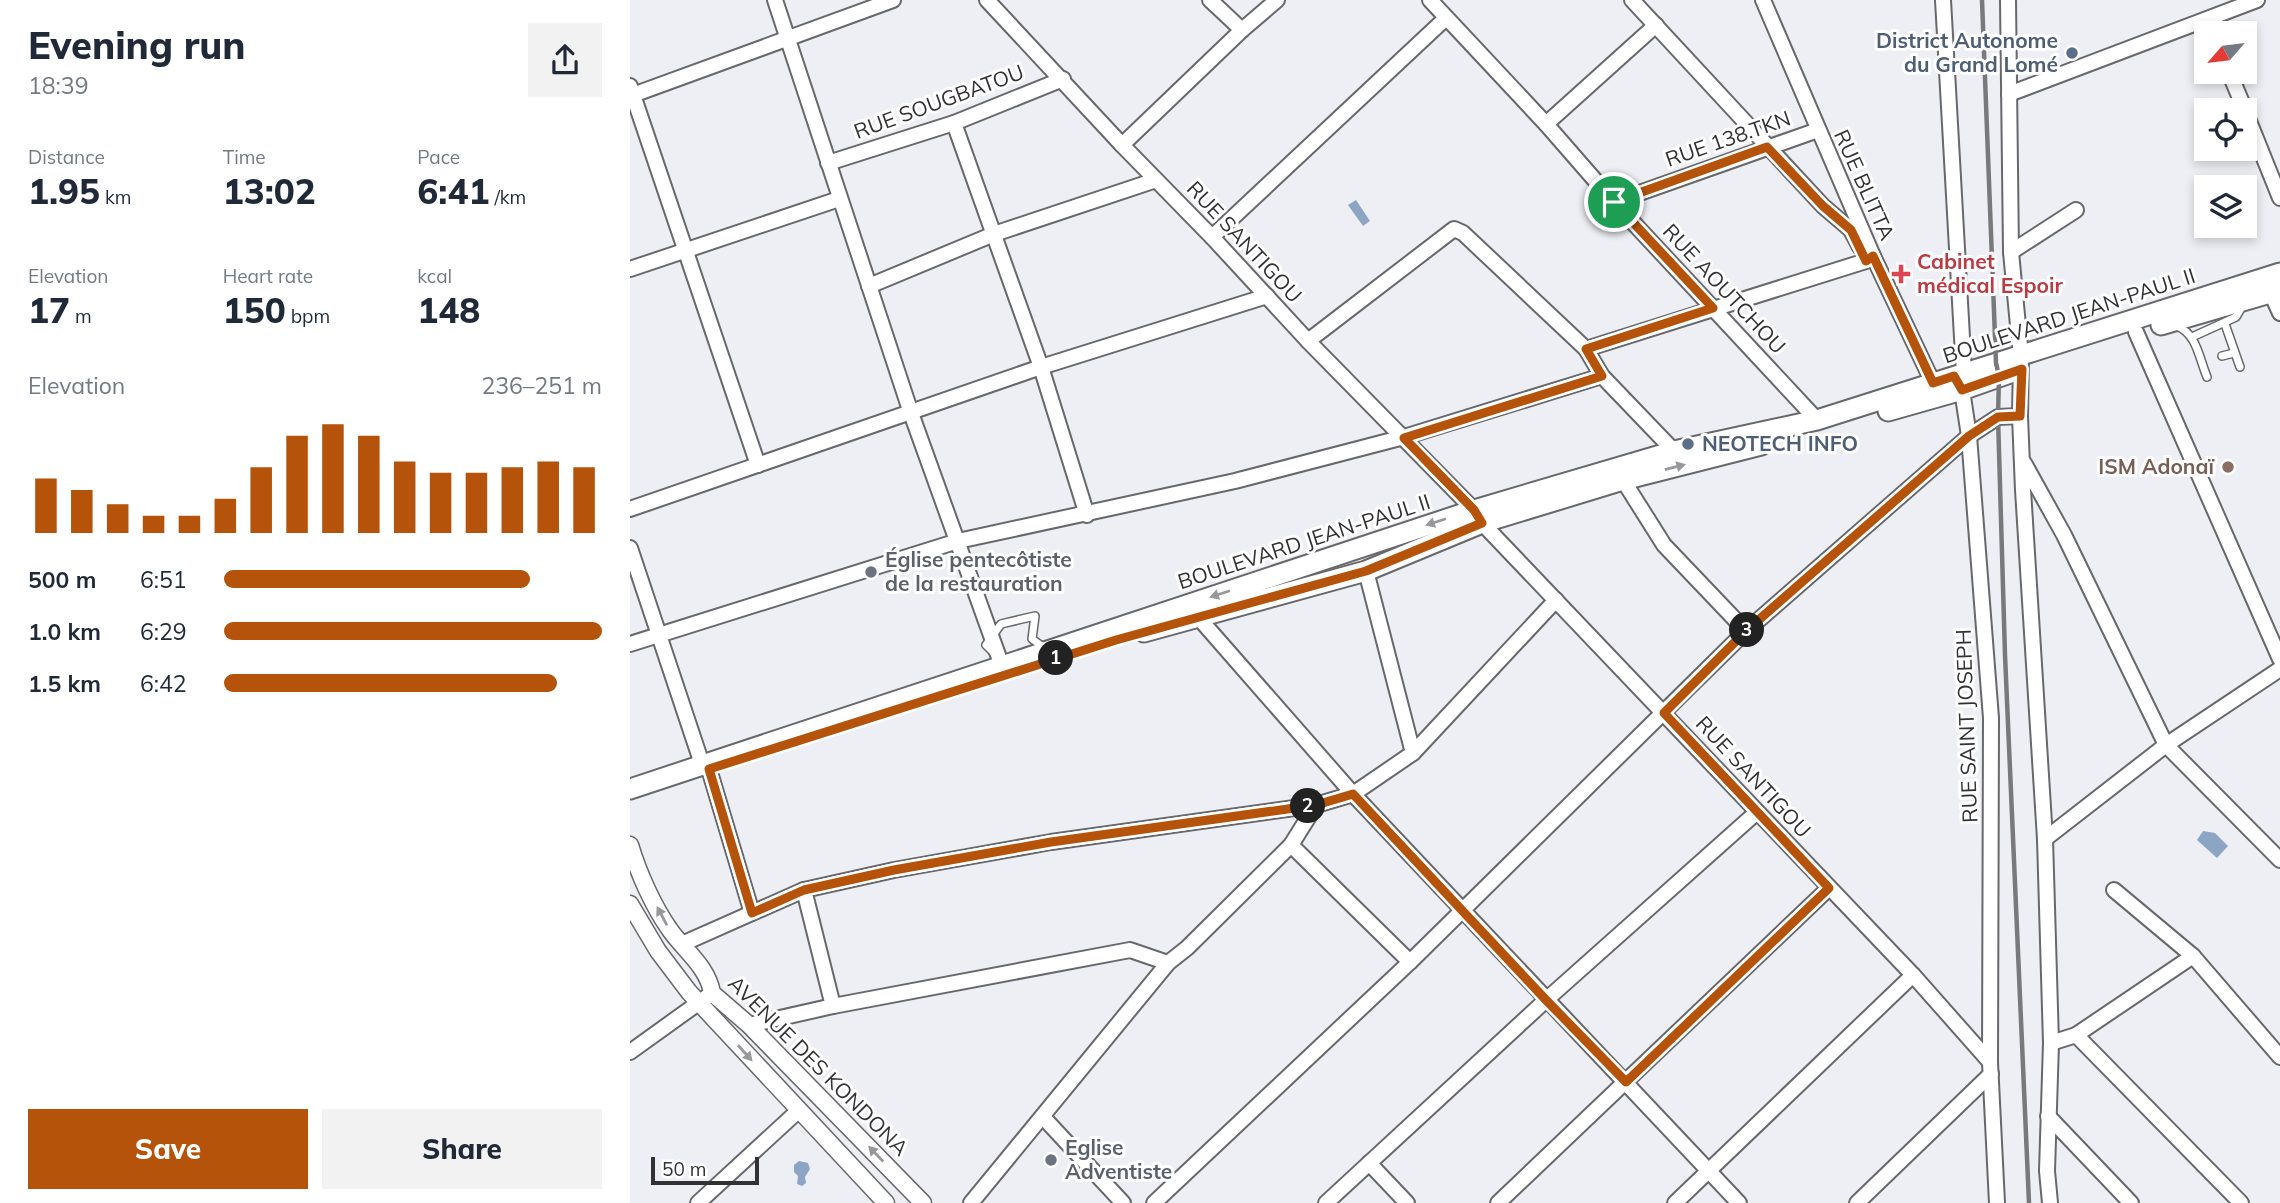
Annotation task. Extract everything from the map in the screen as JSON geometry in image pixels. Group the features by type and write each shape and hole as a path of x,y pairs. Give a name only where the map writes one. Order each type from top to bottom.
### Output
{"main road":[{"name":"BOULEVARD JEAN-PAUL II","path":"2022,363 2280,273"},
{"name":"BOULEVARD JEAN-PAUL II","path":"630,789 992,678 1366,571 1478,516 1838,425 1960,380 2276,292"},
{"name":"BOULEVARD JEAN-PAUL II","path":"630,798 706,767 1003,665 1478,516 1674,451 1817,420 1933,383 1960,380"}],"street":[{"path":"775,0 911,412 1003,665"},
{"path":"758,465 631,92 789,40 893,0"},
{"name":"RUE SANTIGOU","path":"987,0 1913,975 1991,1068"},
{"path":"1210,0 1242,30"},
{"path":"1122,145 1242,30 1278,0"},
{"name":"RUE AOUTCHOU","path":"1430,0 1817,420"},
{"path":"1586,349 1870,258 1851,230 1823,206 1632,0"},
{"name":"RUE BLITTA","path":"1763,0 1870,258 1933,383"},
{"name":"RUE SAINT JOSEPH","path":"1943,0 1960,380 1969,436 1991,718 1991,1068 1997,1203"},
{"path":"2008,0 2011,252 2022,363 2022,461 2045,839 2051,1042 2047,1171 2050,1203"},
{"path":"2220,21 2257,0"},
{"path":"1212,237 1446,18"},
{"path":"1546,124 1656,25"},
{"path":"2009,94 2194,32"},
{"name":"RUE SOUGBATOU","path":"828,163 954,123 1063,79"},
{"path":"954,123 1041,367 1087,515"},
{"name":"RUE 138.TKN","path":"1614,202 1818,130"},
{"path":"2257,141 2280,198"},
{"path":"869,286 994,234 1156,180"},
{"path":"630,269 839,200"},
{"path":"2011,252 2076,210"},
{"path":"1308,341 1454,229 1463,233 1586,349 1602,376 1674,451"},
{"path":"2276,292 2280,313"},
{"path":"630,509 1041,367 1266,296"},
{"path":"2136,332 2280,659"},
{"path":"630,645 958,541 1235,481 1404,438 1602,376"},
{"path":"1154,1203 1410,962 1746,631 1969,436 1998,417 2020,416"},
{"path":"2022,461 2064,535 2165,745 2280,860"},
{"path":"1623,480 1664,545 1746,631"},
{"path":"630,548 706,767 752,913"},
{"path":"1366,571 1413,753"},
{"path":"682,944 804,890 894,870 1051,842 1316,805 1353,794 1413,753 1556,600"},
{"path":"1198,617 1353,794 1740,1203"},
{"path":"2045,839 2165,745 2280,669"},
{"path":"971,1203 1168,963 1291,845 1316,805"},
{"path":"1326,1203 1546,1000 1757,811"},
{"name":"AVENUE DES KONDONA","path":"630,845 642,878 670,931 710,982 705,998"},
{"path":"1291,845 1410,962"},
{"path":"1498,1203 1829,888"},
{"path":"804,890 833,1006"},
{"path":"2114,890 2193,956 2280,1057"},
{"name":"AVENUE DES KONDONA","path":"630,904 658,951 705,998 798,1111 886,1203"},
{"path":"749,1025 833,1006 1130,950 1168,963"},
{"path":"2051,1042 2076,1035 2193,956"},
{"path":"1675,1203 1913,975"},
{"path":"630,1052 705,998"},
{"name":"AVENUE DES KONDONA","path":"705,998 749,1025 923,1203"},
{"path":"2076,1035 2241,1203"},
{"path":"1857,1203 1991,1068"},
{"path":"698,1203 798,1111"},
{"path":"2048,1116 2131,1203"},
{"path":"1043,1117 1123,1203"},
{"path":"1368,1163 1408,1203"}],"lane":[{"path":"2192,337 2236,317 2245,300"},
{"path":"2169,323 2187,330 2192,337 2204,362 2207,377"},
{"path":"2225,324 2240,367"},
{"path":"2222,356 2234,353"},
{"path":"1003,665 986,645 1001,624 1006,622 1035,616 1032,639 1050,651"}],"water":[{"path":"1356,200 1370,221 1363,226 1348,205"},
{"path":"2203,831 2215,833 2228,846 2217,858 2197,840"},
{"path":"799,1161 808,1163 810,1169 805,1177 806,1183 802,1186 797,1184 798,1176 794,1172 794,1165"}],"railway":[{"path":"1982,0 1996,363 1999,376 2005,655 2029,1203"}],"place":[{"name":"District Autonome du Grand Lomé","path":"2072,53"},
{"name":"Cabinet médical Espoir","path":"1901,274"},
{"name":"NEOTECH INFO","path":"1688,444"},
{"name":"ISM Adonaï","path":"2228,467"},
{"name":"Église pentecôtiste de la restauration","path":"871,572"},
{"name":"Eglise Adventiste","path":"1051,1160"}],"route":[{"path":"1767,147 1823,206 1851,230 1866,261 1873,256 1933,383 1954,376 1962,390 2022,369 2020,416 1998,417 1969,436 1746,631 1664,713 1829,888 1626,1082 1353,794 1316,805 1051,842 894,870 804,890 752,913 709,769 1116,640 1366,571 1482,523 1474,510 1404,438 1602,376 1586,349 1713,308 1614,202 1767,147"}]}
